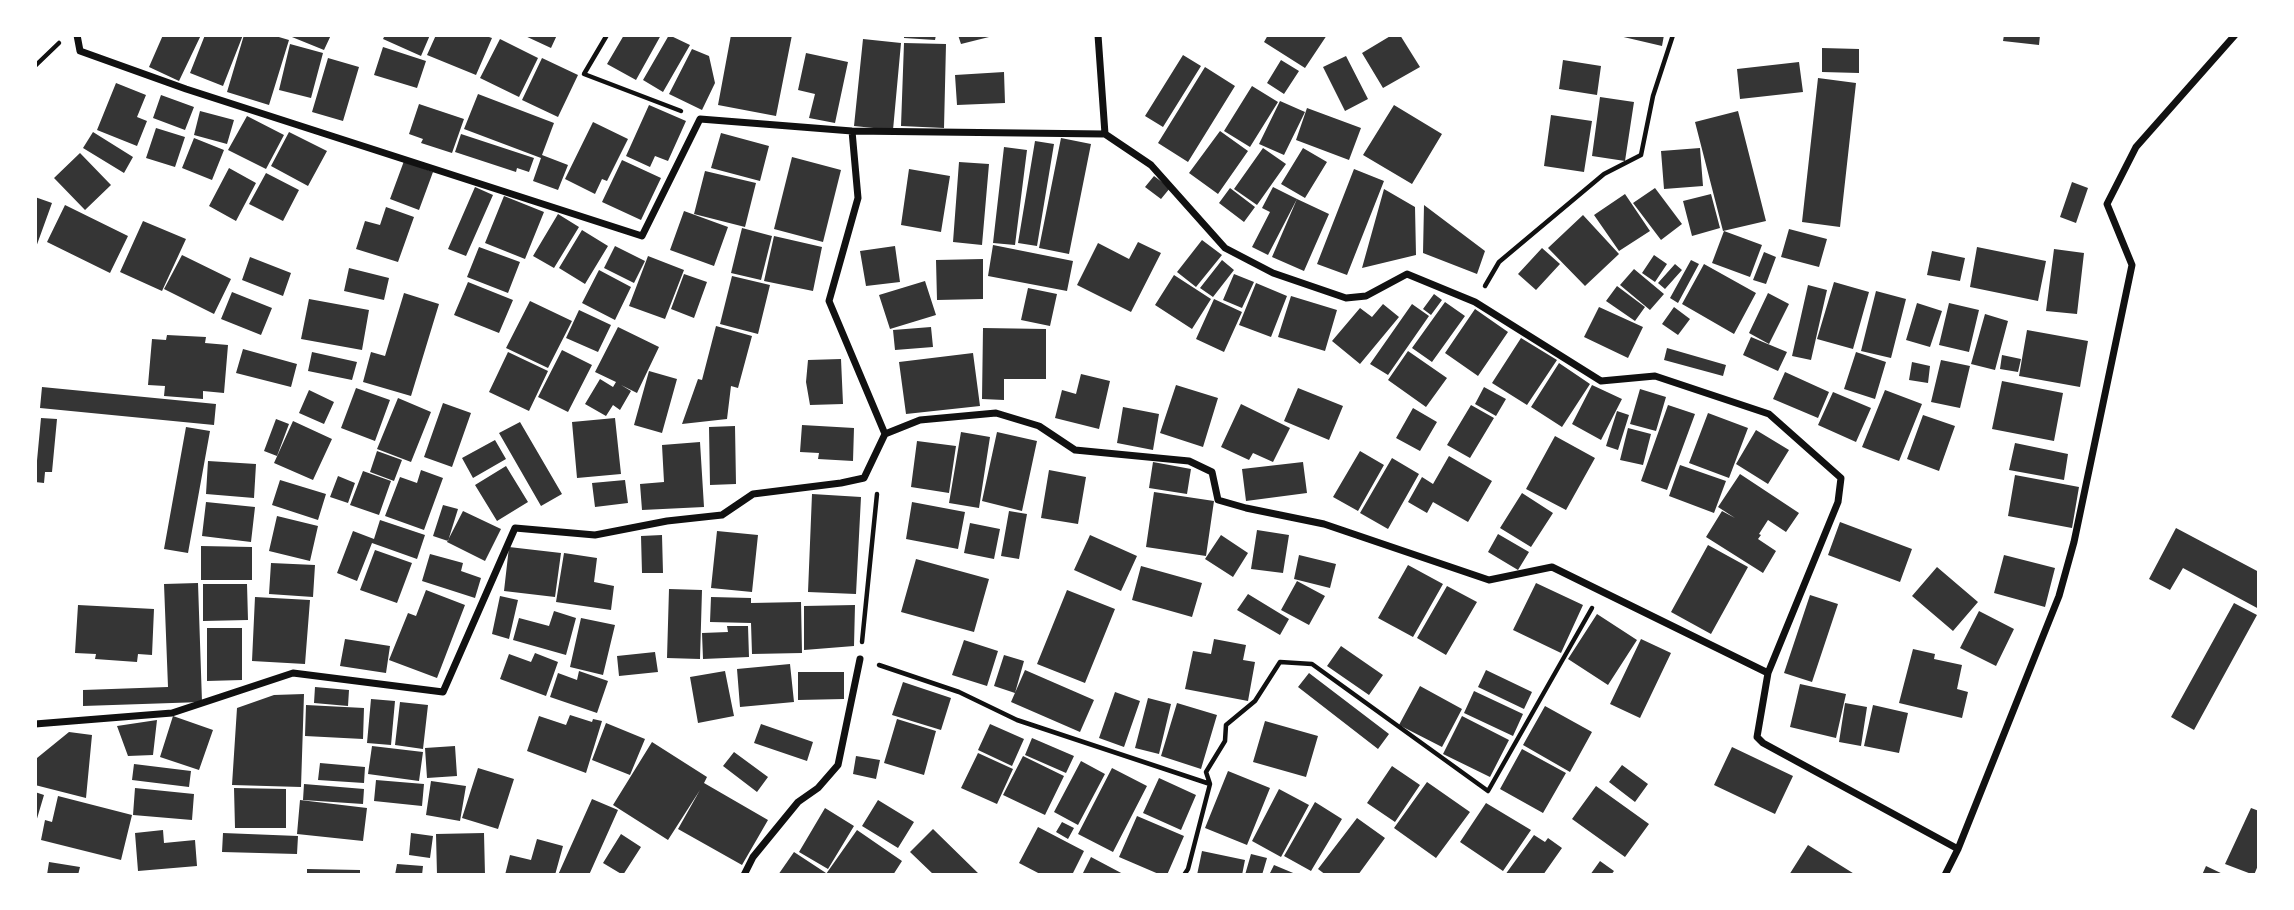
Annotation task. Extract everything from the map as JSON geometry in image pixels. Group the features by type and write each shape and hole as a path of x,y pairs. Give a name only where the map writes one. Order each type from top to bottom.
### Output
{"street":[{"path":"77,35 80,51 186,89 642,236 700,119 852,131 1105,134 1150,165 1225,248 1273,274 1346,298 1366,296 1407,274 1475,302 1601,381 1655,376 1769,414 1841,478 1838,502 1768,673 1757,737 1958,849"},
{"path":"1098,35 1105,134"},
{"path":"1945,875 1958,849 2059,596 2074,542 2132,265 2107,204 2136,148 2235,35"},
{"path":"852,131 858,198 829,301 885,434"},
{"path":"35,724 172,713 293,673 443,692 515,528 595,535 722,514 753,494 864,478 885,434 920,421 996,413 1039,426 1075,450 1189,461 1212,472 1218,500 1324,524 1489,580 1552,567 1768,673"},
{"path":"744,875 753,857 798,802 818,788 838,765 860,659"}],"path":[{"path":"35,66 67,35"},
{"path":"607,35 583,74 700,119"},
{"path":"1475,302 1499,262 1604,174 1642,155 1653,96 1673,35"},
{"path":"878,486 860,659 959,692 1017,720 1210,784"},
{"path":"1184,875 1188,869 1210,784 1206,772 1225,741 1226,725 1255,701 1280,662 1312,664 1488,791 1601,592"}],"building":[{"path":"163,35 201,35 179,81 149,67"},
{"path":"205,35 243,35 223,86 190,73"},
{"path":"244,35 272,35 289,40 269,105 227,92"},
{"path":"287,35 331,35 324,50"},
{"path":"385,35 430,35 421,56 383,39"},
{"path":"436,35 483,35 492,38 476,75 427,55"},
{"path":"523,35 557,35 551,48"},
{"path":"624,35 661,35 636,80 607,64"},
{"path":"669,35 690,45 663,92 643,80"},
{"path":"731,35 792,35 776,116 718,105"},
{"path":"904,35 936,35 935,40 904,38"},
{"path":"958,35 993,35 993,36 961,44"},
{"path":"1268,35 1327,35 1305,68 1264,42"},
{"path":"1392,35 1400,35 1420,67 1383,88 1362,53"},
{"path":"1615,35 1664,35 1662,46"},
{"path":"2004,35 2040,35 2039,45 2003,41"},
{"path":"500,39 538,58 519,97 480,78"},
{"path":"863,39 901,43 893,130 854,126"},
{"path":"904,43 946,44 944,128 901,126"},
{"path":"290,44 323,53 311,98 279,90"},
{"path":"383,47 426,61 417,88 374,75"},
{"path":"1822,48 1859,49 1859,73 1822,72"},
{"path":"692,49 709,56 715,83 702,110 669,94"},
{"path":"806,53 848,62 835,123 809,118 815,94 798,90"},
{"path":"1183,55 1201,66 1163,127 1145,116"},
{"path":"1346,56 1368,99 1345,111 1323,67"},
{"path":"328,58 359,67 343,121 312,112"},
{"path":"542,58 578,75 558,117 522,100"},
{"path":"1281,60 1299,71 1284,94 1267,83"},
{"path":"1563,60 1601,66 1597,95 1559,89"},
{"path":"1799,62 1803,92 1740,99 1737,69"},
{"path":"1205,67 1235,86 1188,162 1158,143"},
{"path":"1004,72 1005,103 957,105 955,75"},
{"path":"1818,78 1856,83 1840,227 1802,222"},
{"path":"116,83 146,95 137,117 147,121 137,146 97,130"},
{"path":"1252,86 1278,102 1250,147 1224,131"},
{"path":"478,94 554,123 542,155 568,165 558,190 533,181 541,158 464,129"},
{"path":"161,95 194,107 185,130 153,118"},
{"path":"1600,97 1634,102 1625,161 1592,156"},
{"path":"1280,101 1305,112 1284,155 1259,144"},
{"path":"419,104 464,119 452,153 421,143 423,139 409,134"},
{"path":"649,105 686,121 668,161 655,156 650,167 626,156"},
{"path":"1394,105 1442,134 1412,184 1363,155"},
{"path":"1307,108 1361,128 1349,160 1296,140"},
{"path":"200,111 234,120 227,144 194,135"},
{"path":"1738,111 1766,221 1723,231 1695,122"},
{"path":"1551,115 1592,121 1584,172 1544,166"},
{"path":"247,116 284,135 266,169 228,150"},
{"path":"593,122 628,139 607,181 602,179 595,194 565,179"},
{"path":"156,128 185,137 175,167 146,158"},
{"path":"1220,131 1248,151 1218,194 1189,173"},
{"path":"93,132 133,157 124,173 83,148"},
{"path":"289,132 327,151 308,186 271,166"},
{"path":"721,133 769,146 760,181 711,168"},
{"path":"461,134 534,158 529,172 517,168 516,172 455,152"},
{"path":"194,138 224,150 212,180 182,168"},
{"path":"1061,138 1091,144 1069,254 1039,248"},
{"path":"1035,141 1054,144 1037,246 1018,243"},
{"path":"1004,147 1027,150 1015,245 993,243"},
{"path":"1263,148 1286,164 1257,205 1234,189"},
{"path":"1303,148 1327,162 1305,198 1281,184"},
{"path":"1700,148 1703,186 1664,189 1661,151"},
{"path":"80,153 111,185 85,210 54,178"},
{"path":"792,157 841,170 823,242 774,229"},
{"path":"622,160 661,178 641,220 602,202"},
{"path":"404,161 433,172 419,210 390,199"},
{"path":"959,162 989,164 982,245 953,242"},
{"path":"229,168 256,183 236,221 209,206"},
{"path":"909,169 950,176 941,232 901,225"},
{"path":"1354,169 1384,181 1347,275 1317,264"},
{"path":"705,171 756,183 745,227 694,214"},
{"path":"266,173 299,190 283,221 249,204"},
{"path":"1154,176 1170,188 1161,199 1145,187"},
{"path":"2072,182 2088,188 2076,223 2060,217"},
{"path":"475,187 493,195 466,256 448,249"},
{"path":"1273,187 1297,199 1268,255 1252,247 1270,212 1262,208"},
{"path":"1230,188 1255,207 1244,222 1219,203"},
{"path":"1655,188 1682,224 1661,240 1633,203"},
{"path":"1384,189 1415,207 1416,255 1362,268"},
{"path":"1625,194 1650,231 1619,251 1594,215"},
{"path":"1711,194 1720,228 1692,236 1683,201"},
{"path":"504,196 544,212 525,259 485,243"},
{"path":"35,197 52,203 35,250"},
{"path":"1297,199 1329,214 1304,271 1272,257"},
{"path":"65,205 128,236 110,273 47,242"},
{"path":"1424,205 1485,251 1477,274 1423,253"},
{"path":"386,207 414,217 398,262 356,249 365,221 380,225"},
{"path":"684,211 728,227 714,266 670,250"},
{"path":"558,214 579,227 554,268 533,256"},
{"path":"1583,215 1619,254 1585,286 1548,248"},
{"path":"143,221 186,239 162,291 120,272"},
{"path":"742,228 772,236 761,280 731,273"},
{"path":"1789,229 1827,239 1819,267 1781,257"},
{"path":"582,230 608,246 585,284 559,268"},
{"path":"1724,231 1762,245 1750,277 1712,263"},
{"path":"774,236 822,247 813,291 764,281"},
{"path":"1202,240 1222,255 1196,287 1177,272"},
{"path":"1138,242 1161,253 1131,312 1077,285 1098,243 1129,259"},
{"path":"993,245 1073,261 1067,291 988,276"},
{"path":"615,246 645,261 634,283 604,268"},
{"path":"895,246 900,282 866,286 860,251"},
{"path":"479,247 520,262 508,293 467,277"},
{"path":"1977,247 2046,261 2038,301 1970,287"},
{"path":"1542,248 1560,264 1536,290 1518,274"},
{"path":"2054,249 2084,253 2077,314 2046,311"},
{"path":"1932,251 1965,258 1960,281 1927,275"},
{"path":"1764,252 1776,257 1766,284 1753,280"},
{"path":"182,255 231,279 214,314 164,289"},
{"path":"1654,255 1667,264 1655,282 1642,273"},
{"path":"648,256 684,270 665,319 629,306"},
{"path":"250,257 291,273 283,296 242,280"},
{"path":"983,259 983,299 937,300 936,260"},
{"path":"1222,260 1234,270 1213,297 1200,288"},
{"path":"1691,260 1699,264 1678,303 1670,298"},
{"path":"1675,264 1682,270 1665,289 1658,283"},
{"path":"1704,264 1756,293 1734,334 1682,304"},
{"path":"349,268 389,278 384,300 344,291"},
{"path":"1634,269 1664,294 1650,310 1620,285"},
{"path":"599,270 631,287 615,320 582,303"},
{"path":"684,274 707,282 694,318 671,309"},
{"path":"1234,274 1254,282 1242,308 1223,300"},
{"path":"1174,275 1211,299 1192,329 1155,305"},
{"path":"732,276 770,285 758,334 720,324"},
{"path":"925,281 936,315 890,329 879,295"},
{"path":"468,282 513,300 499,333 454,315"},
{"path":"1834,282 1869,292 1853,349 1817,339"},
{"path":"1256,283 1287,296 1271,337 1239,325"},
{"path":"1808,285 1827,290 1811,360 1792,356"},
{"path":"1617,286 1645,307 1635,321 1606,301"},
{"path":"1028,288 1057,294 1050,326 1021,320"},
{"path":"1876,291 1906,299 1891,358 1861,351"},
{"path":"232,292 272,308 261,335 221,319"},
{"path":"404,293 439,304 411,396 363,382 371,352 385,356"},
{"path":"1768,293 1789,304 1769,344 1749,333"},
{"path":"1434,294 1442,300 1431,315 1423,309"},
{"path":"1291,296 1337,310 1325,351 1278,337"},
{"path":"309,299 369,310 362,350 301,339"},
{"path":"1214,299 1242,312 1224,352 1196,339"},
{"path":"530,301 572,321 548,368 506,348"},
{"path":"1445,302 1465,316 1432,362 1412,348"},
{"path":"1917,303 1942,311 1930,347 1906,340"},
{"path":"1949,303 1979,310 1969,352 1939,345"},
{"path":"1383,304 1399,317 1360,364 1332,341 1360,308 1372,317"},
{"path":"1412,304 1429,316 1388,375 1370,364"},
{"path":"1599,307 1643,327 1628,358 1584,337"},
{"path":"1674,307 1690,319 1678,335 1662,324"},
{"path":"1475,309 1508,332 1478,376 1445,353"},
{"path":"579,310 611,325 598,352 566,338"},
{"path":"1985,314 2008,321 1995,370 1971,364"},
{"path":"716,326 752,336 738,388 731,386 727,419 682,424 698,379 702,380"},
{"path":"618,327 659,347 637,393 621,385 631,391 620,410 613,405 606,416 585,404 600,379 613,387 616,382 595,372"},
{"path":"931,327 933,347 895,350 893,330"},
{"path":"983,328 1046,329 1046,379 1004,379 1004,400 982,399"},
{"path":"2027,330 2088,341 2080,387 2019,376"},
{"path":"167,335 206,337 205,343 228,345 224,393 203,391 203,399 164,396 165,386 148,385 152,339 166,340"},
{"path":"1751,337 1787,352 1778,371 1743,355"},
{"path":"1521,338 1557,360 1527,405 1492,383"},
{"path":"1667,348 1726,365 1723,376 1664,360"},
{"path":"243,349 297,364 291,387 236,373"},
{"path":"562,350 592,365 568,412 538,397"},
{"path":"1408,351 1447,378 1426,407 1388,380"},
{"path":"312,352 357,362 352,380 308,371"},
{"path":"508,352 548,371 529,411 489,392"},
{"path":"1856,352 1886,362 1875,399 1844,389"},
{"path":"973,353 980,406 906,414 899,362"},
{"path":"2002,355 2021,359 2018,372 2000,369"},
{"path":"841,359 843,404 810,405 806,382 808,360"},
{"path":"1941,360 1970,366 1960,408 1931,402"},
{"path":"1912,362 1930,366 1928,383 1909,380"},
{"path":"1559,363 1590,384 1562,427 1531,407"},
{"path":"649,371 677,379 662,433 634,425"},
{"path":"1785,372 1829,392 1818,418 1773,399"},
{"path":"1081,374 1110,381 1099,429 1055,418 1062,390 1076,394"},
{"path":"2002,381 2063,393 2054,441 1992,429"},
{"path":"1176,385 1218,398 1203,447 1160,433"},
{"path":"1592,385 1622,399 1601,440 1572,424"},
{"path":"42,387 216,404 214,425 40,408"},
{"path":"1484,387 1506,399 1496,416 1475,404"},
{"path":"356,388 390,400 375,441 341,428"},
{"path":"1298,388 1343,406 1329,440 1284,421"},
{"path":"1640,389 1666,397 1656,431 1630,424"},
{"path":"309,390 334,402 324,424 299,413"},
{"path":"1885,390 1922,404 1899,461 1862,447"},
{"path":"1833,392 1871,408 1856,442 1818,425"},
{"path":"398,398 431,412 411,462 377,449"},
{"path":"443,403 471,413 452,467 424,457"},
{"path":"1241,404 1290,428 1273,462 1253,453 1249,460 1221,447"},
{"path":"1471,405 1494,418 1470,458 1447,445"},
{"path":"1668,405 1695,414 1667,490 1641,481"},
{"path":"1123,407 1159,414 1153,450 1117,443"},
{"path":"1413,408 1437,422 1420,451 1396,438"},
{"path":"1617,411 1629,415 1618,450 1606,446"},
{"path":"1708,413 1748,428 1729,478 1689,463"},
{"path":"1923,415 1955,426 1939,471 1907,459"},
{"path":"41,418 57,419 52,472 45,472 44,483 35,482"},
{"path":"615,418 621,474 577,478 572,422"},
{"path":"276,419 289,424 277,456 264,451"},
{"path":"293,421 332,439 313,480 274,463"},
{"path":"520,422 562,494 541,506 499,433"},
{"path":"802,425 854,428 853,461 818,459 819,453 800,452"},
{"path":"735,426 736,484 710,485 709,427"},
{"path":"186,427 210,431 188,553 164,549"},
{"path":"1628,428 1651,434 1643,465 1620,460"},
{"path":"1756,430 1789,450 1768,484 1736,464"},
{"path":"961,432 990,437 979,508 949,503"},
{"path":"997,432 1037,441 1022,511 982,501"},
{"path":"1555,436 1595,458 1566,510 1526,489"},
{"path":"495,440 506,459 473,478 462,458"},
{"path":"917,441 956,446 949,493 911,487"},
{"path":"700,442 704,507 642,510 640,484 664,482 662,445"},
{"path":"2015,443 2068,454 2064,480 2009,470"},
{"path":"377,451 402,460 394,481 370,472"},
{"path":"1360,451 1384,465 1358,511 1333,497"},
{"path":"1449,456 1492,481 1468,522 1433,502 1427,513 1408,502 1422,477 1433,484"},
{"path":"1392,458 1419,474 1388,529 1360,513"},
{"path":"208,461 256,464 254,498 206,494"},
{"path":"1153,462 1191,469 1187,494 1149,488"},
{"path":"1303,462 1307,493 1246,501 1242,469"},
{"path":"1680,465 1726,481 1714,513 1669,496"},
{"path":"506,466 528,502 497,521 475,485"},
{"path":"421,470 443,478 424,530 385,516 400,477 417,483"},
{"path":"1049,470 1086,477 1078,524 1041,518"},
{"path":"363,471 391,481 379,515 350,505"},
{"path":"1740,474 1799,513 1786,532 1768,520 1759,534 1761,535 1758,539 1776,551 1763,573 1706,537 1722,511 1735,518 1718,507"},
{"path":"2015,475 2079,487 2072,528 2008,516"},
{"path":"338,476 355,483 348,503 330,497"},
{"path":"280,480 326,494 318,520 272,505"},
{"path":"625,480 628,503 595,507 592,483"},
{"path":"1154,492 1214,501 1206,556 1146,547"},
{"path":"1522,493 1553,513 1531,547 1500,528"},
{"path":"812,494 861,497 856,594 808,592"},
{"path":"206,502 255,507 251,542 202,536"},
{"path":"912,502 965,512 958,549 906,539"},
{"path":"443,505 458,509 448,541 433,536"},
{"path":"463,511 501,529 485,561 447,542"},
{"path":"1009,511 1027,514 1019,559 1001,556"},
{"path":"277,516 318,526 310,561 269,551"},
{"path":"380,520 425,535 417,559 372,543 357,581 337,573 353,531 374,539"},
{"path":"1840,522 1912,549 1900,582 1828,555"},
{"path":"970,523 1000,529 994,559 964,553"},
{"path":"2176,528 2259,572 2259,609 2183,568 2170,590 2149,579"},
{"path":"1257,530 1289,535 1283,573 1251,569"},
{"path":"717,531 758,535 752,592 711,588"},
{"path":"1498,534 1529,552 1518,570 1488,552"},
{"path":"662,535 663,573 642,573 641,536"},
{"path":"1090,535 1137,556 1121,591 1074,570"},
{"path":"1221,535 1248,553 1233,577 1205,559"},
{"path":"1708,545 1748,567 1711,634 1671,612"},
{"path":"201,546 252,547 252,580 201,580"},
{"path":"509,547 561,553 555,597 504,591"},
{"path":"375,550 412,563 397,603 360,590"},
{"path":"564,553 597,558 594,582 614,586 611,610 556,602"},
{"path":"430,554 463,563 461,571 481,578 475,598 422,581"},
{"path":"1299,555 1336,564 1330,588 1294,579"},
{"path":"2004,555 2055,568 2045,607 1994,593"},
{"path":"916,559 989,579 974,632 901,612"},
{"path":"271,563 315,565 313,597 269,594"},
{"path":"1408,565 1443,584 1413,637 1378,618"},
{"path":"1141,566 1202,583 1192,617 1132,600"},
{"path":"1937,567 1978,602 1953,631 1912,596"},
{"path":"1297,581 1325,596 1309,625 1281,610"},
{"path":"198,583 202,702 83,706 83,690 168,687 164,584"},
{"path":"1536,583 1583,605 1561,653 1513,630"},
{"path":"203,584 247,584 248,620 203,621"},
{"path":"1447,586 1477,602 1446,655 1417,638"},
{"path":"669,589 702,590 700,659 667,658"},
{"path":"426,590 465,605 437,678 389,660 408,613 416,616"},
{"path":"1067,590 1115,609 1085,683 1037,664"},
{"path":"1248,594 1289,619 1280,635 1237,610"},
{"path":"1810,595 1838,604 1812,682 1784,673"},
{"path":"500,596 518,600 509,639 492,634"},
{"path":"255,597 310,600 305,664 252,661"},
{"path":"711,597 751,598 751,603 801,602 802,653 752,654 751,623 710,622"},
{"path":"2234,603 2257,615 2194,730 2171,717"},
{"path":"78,605 154,609 152,655 138,654 137,662 95,659 96,654 75,653"},
{"path":"855,605 854,646 804,650 804,606"},
{"path":"554,611 576,618 566,655 513,640 519,618 549,626"},
{"path":"1979,611 2014,629 1996,666 1960,648"},
{"path":"1597,614 1637,640 1608,685 1568,659"},
{"path":"581,618 615,625 603,675 570,667"},
{"path":"727,626 748,626 749,657 703,659 702,633 728,632"},
{"path":"207,628 242,628 242,680 207,681"},
{"path":"345,639 390,646 386,673 340,666"},
{"path":"1214,639 1246,645 1243,660 1255,662 1248,701 1185,689 1193,651 1211,654"},
{"path":"1641,639 1671,653 1640,718 1610,704"},
{"path":"964,640 998,651 987,686 952,675"},
{"path":"1341,646 1383,675 1369,695 1327,666"},
{"path":"1913,649 1935,654 1934,659 1962,665 1957,689 1968,692 1962,718 1899,703"},
{"path":"655,652 658,672 619,676 617,656"},
{"path":"535,653 558,662 546,696 500,679 509,654 531,662"},
{"path":"1004,655 1024,661 1015,693 994,686"},
{"path":"790,664 794,702 740,707 737,669"},
{"path":"1025,670 1094,700 1080,732 1011,702"},
{"path":"1486,670 1532,692 1524,709 1478,687"},
{"path":"579,671 608,681 597,713 550,697 558,673 577,680"},
{"path":"725,671 734,716 698,723 690,677"},
{"path":"798,672 844,672 844,699 798,700"},
{"path":"1309,673 1389,734 1378,749 1298,687"},
{"path":"903,682 951,698 941,730 892,715"},
{"path":"1800,684 1846,694 1836,738 1790,727"},
{"path":"1420,686 1462,709 1442,747 1399,725"},
{"path":"315,687 349,690 348,706 314,703"},
{"path":"1474,691 1523,714 1513,736 1464,713"},
{"path":"1115,692 1140,701 1124,747 1099,738"},
{"path":"304,694 301,787 232,785 237,708 274,695"},
{"path":"1148,698 1171,704 1159,754 1135,748"},
{"path":"371,699 395,701 391,745 367,743"},
{"path":"400,702 428,705 423,749 395,745"},
{"path":"1177,703 1217,715 1201,769 1161,756"},
{"path":"1845,703 1867,707 1861,746 1839,742"},
{"path":"306,705 364,708 363,739 305,736"},
{"path":"1873,705 1908,713 1899,753 1864,746"},
{"path":"1545,706 1592,732 1570,772 1523,745"},
{"path":"570,715 592,722 593,719 602,721 586,773 527,751 539,716 566,725"},
{"path":"173,716 213,730 199,770 160,757"},
{"path":"1462,716 1509,740 1490,777 1443,754"},
{"path":"897,719 936,731 924,775 884,763"},
{"path":"157,720 153,755 128,756 117,726"},
{"path":"1265,721 1318,736 1306,777 1253,762"},
{"path":"606,723 645,739 630,775 592,760"},
{"path":"761,724 813,742 807,761 754,743"},
{"path":"990,724 1024,739 1012,766 978,750"},
{"path":"69,732 92,735 86,798 35,785 37,758"},
{"path":"1032,738 1074,756 1066,773 1025,755"},
{"path":"652,742 707,777 704,783 768,820 742,865 678,829 700,790 668,840 613,805"},
{"path":"372,746 423,752 419,781 368,774"},
{"path":"455,746 457,776 427,778 425,748"},
{"path":"1732,747 1793,776 1775,814 1714,785"},
{"path":"1522,749 1566,773 1543,813 1500,789"},
{"path":"734,752 768,777 757,792 723,766"},
{"path":"978,753 1013,769 997,804 961,788"},
{"path":"856,756 880,760 876,779 853,774"},
{"path":"1023,756 1064,776 1045,815 1003,795"},
{"path":"1081,761 1105,774 1078,825 1054,812"},
{"path":"320,763 365,767 364,783 318,780"},
{"path":"134,764 191,771 189,787 132,780"},
{"path":"1622,765 1648,784 1635,802 1609,782"},
{"path":"1392,766 1420,785 1395,822 1367,803"},
{"path":"478,768 514,779 498,829 462,818"},
{"path":"1112,768 1147,786 1113,852 1078,834"},
{"path":"1228,771 1270,788 1247,845 1205,828"},
{"path":"1159,778 1196,795 1181,830 1143,813"},
{"path":"376,780 424,784 422,806 374,801"},
{"path":"431,781 466,786 460,821 426,815"},
{"path":"1427,782 1470,812 1436,858 1394,828"},
{"path":"304,784 364,789 363,804 303,800"},
{"path":"1596,786 1649,824 1625,857 1572,819"},
{"path":"135,788 194,794 192,820 133,815"},
{"path":"234,788 286,789 286,828 235,828"},
{"path":"1279,789 1309,805 1281,857 1252,841"},
{"path":"35,792 44,795 36,822 35,822"},
{"path":"58,796 132,815 121,860 41,840 45,820 52,822"},
{"path":"592,799 618,810 589,875 558,875"},
{"path":"300,800 367,808 363,841 297,834"},
{"path":"878,800 914,822 898,848 862,826"},
{"path":"1315,802 1342,819 1311,871 1284,856"},
{"path":"1486,803 1531,830 1503,871 1460,842"},
{"path":"825,808 854,826 828,869 799,852"},
{"path":"2251,808 2259,811 2259,863 2254,875 2225,864"},
{"path":"1137,816 1184,836 1167,875 1161,875 1119,857"},
{"path":"1357,818 1385,838 1358,875 1326,875 1318,869"},
{"path":"1062,822 1074,828 1068,839 1056,832"},
{"path":"1038,827 1084,851 1072,875 1042,875 1019,863"},
{"path":"933,829 980,875 934,875 910,852"},
{"path":"163,830 164,843 195,840 197,866 138,871 135,833"},
{"path":"857,830 902,861 893,875 826,874"},
{"path":"223,833 298,836 297,854 222,852"},
{"path":"411,833 433,836 430,858 409,855"},
{"path":"484,833 485,875 437,875 436,834"},
{"path":"621,834 641,847 623,875 603,863"},
{"path":"1534,835 1545,842 1548,838 1562,848 1543,875 1505,875"},
{"path":"537,839 563,846 555,875 505,875 510,855 531,860"},
{"path":"1808,845 1856,875 1789,875"},
{"path":"1202,851 1245,860 1242,875 1197,875"},
{"path":"794,852 826,873 778,875"},
{"path":"1251,854 1267,858 1262,875 1245,875"},
{"path":"1091,857 1125,875 1082,875"},
{"path":"1600,861 1614,871 1611,875 1590,875"},
{"path":"49,862 80,867 78,875 47,875"},
{"path":"397,864 423,866 422,875 395,875"},
{"path":"1274,865 1298,875 1269,875"},
{"path":"2206,866 2225,875 2202,875"},
{"path":"307,869 360,870 360,875 307,875"}]}
